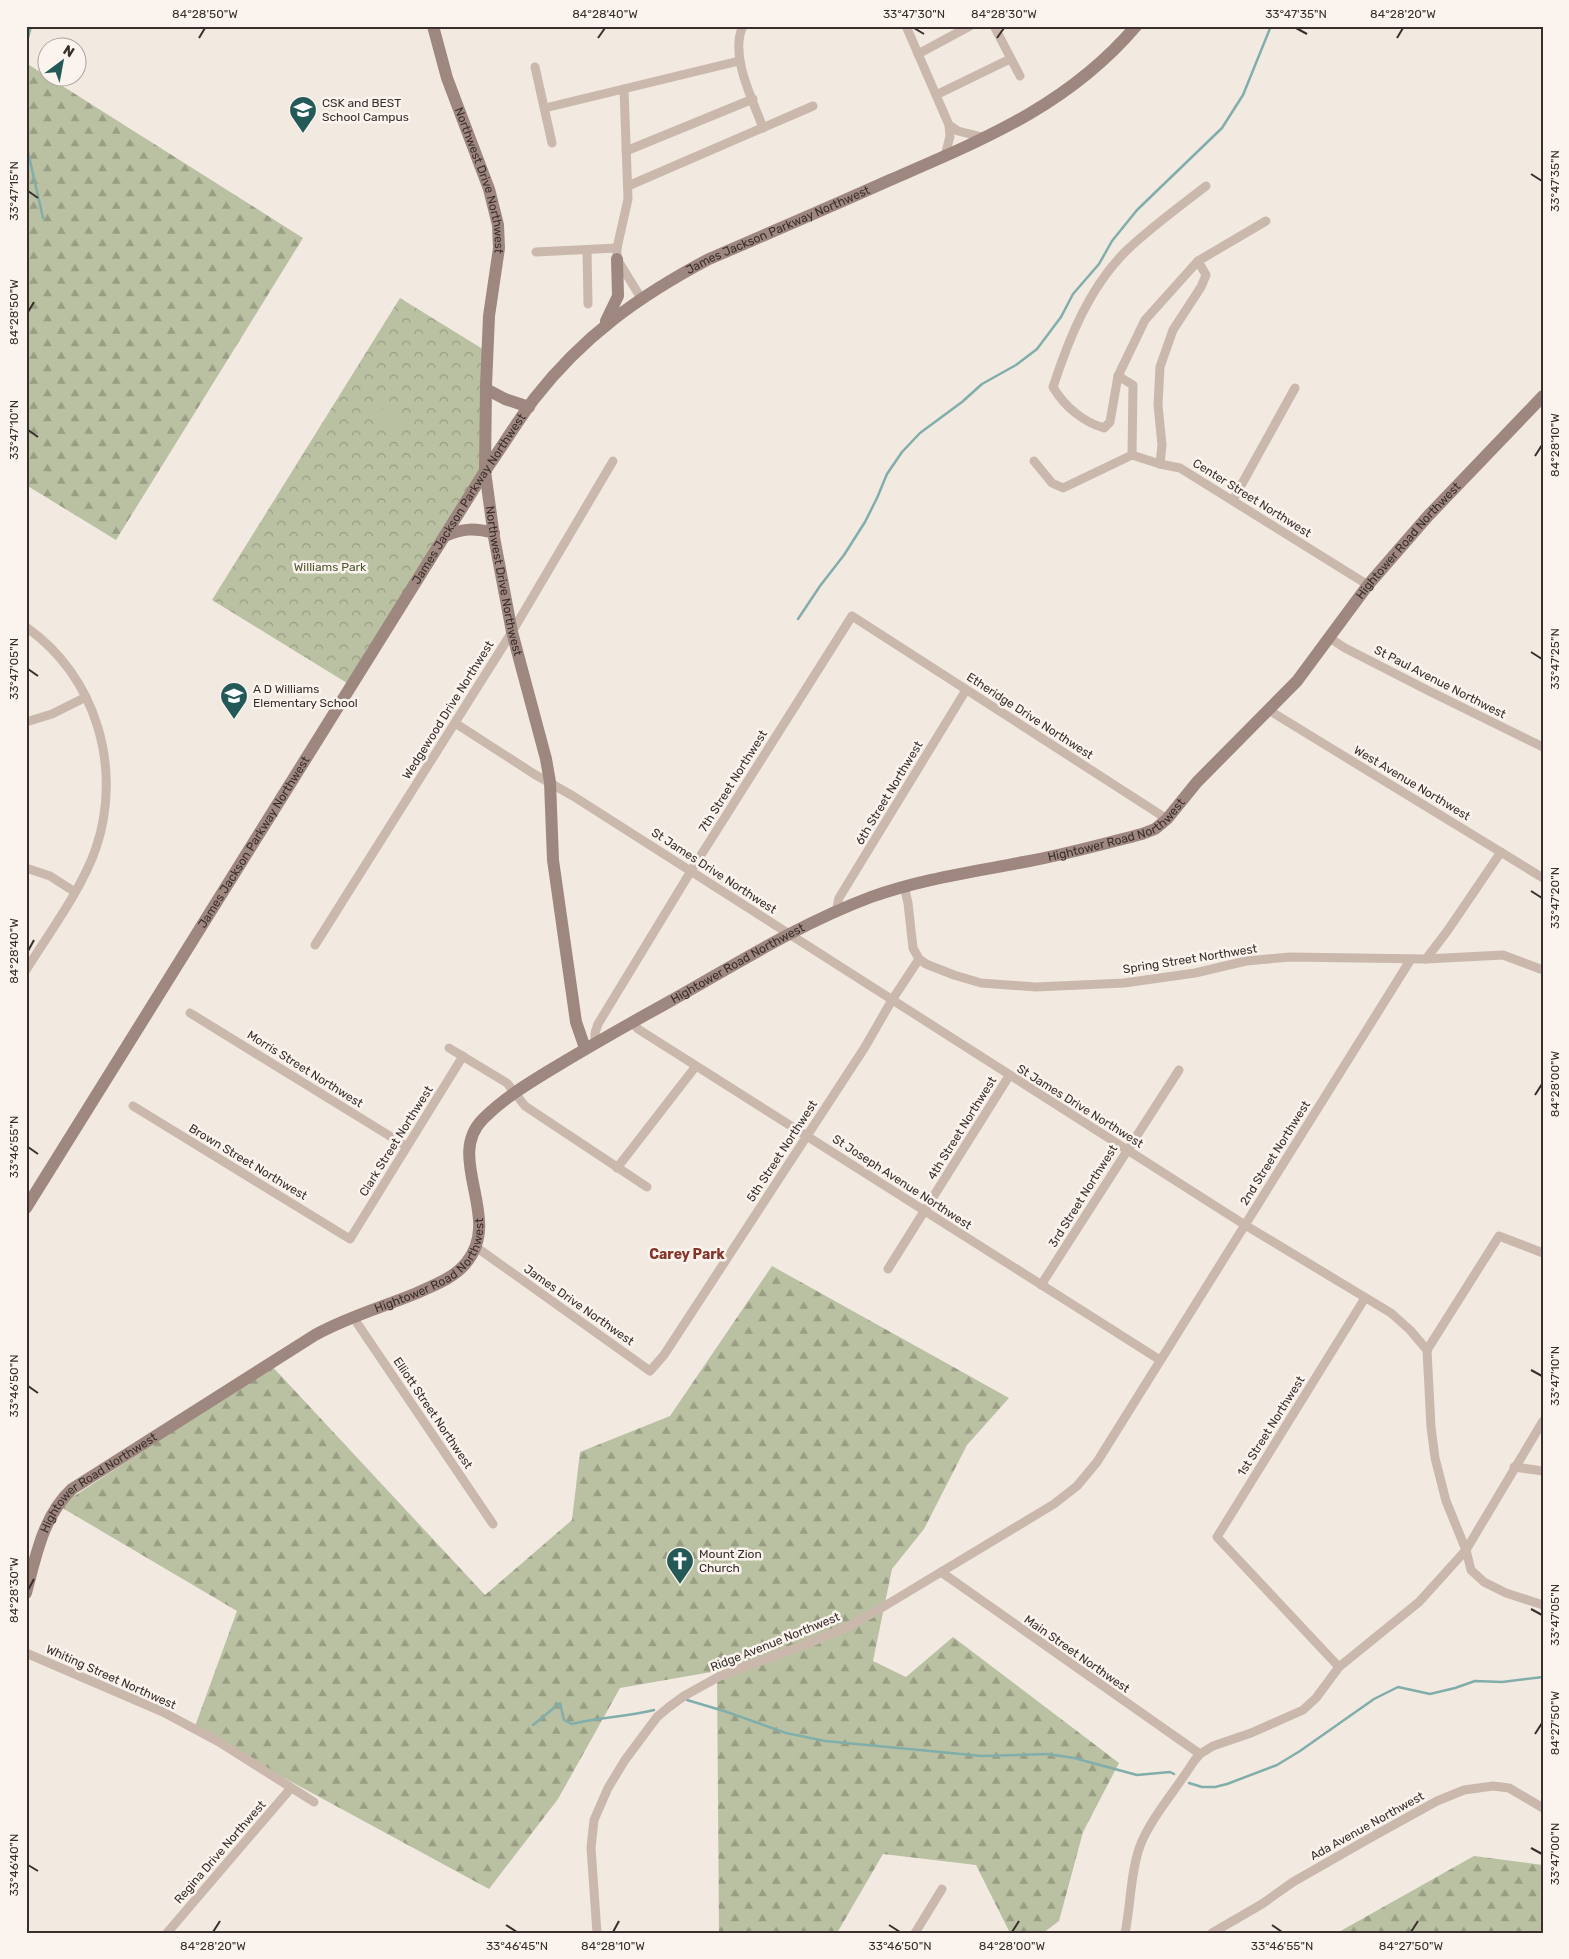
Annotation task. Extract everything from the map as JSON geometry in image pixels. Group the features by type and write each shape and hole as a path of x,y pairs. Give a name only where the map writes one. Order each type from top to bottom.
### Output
{"street":[{"name":"Northwest Drive Northwest","path":"434,26 446,78 489,189 498,225 499,248 489,316 485,471 512,632 546,759 550,782 553,860 576,1022 590,1045"},
{"path":"743,26 738,41 739,61 763,128"},
{"path":"906,26 949,125 950,136 945,156"},
{"path":"918,54 970,26"},
{"path":"994,26 1020,76"},
{"name":"James Jackson Parkway Northwest","path":"26,1208 485,471 529,407 564,364 601,328 667,281 709,259 986,138 1039,109 1078,82 1108,56 1136,26"},
{"path":"936,95 1010,59"},
{"path":"545,108 739,61"},
{"path":"535,67 552,143"},
{"path":"601,328 611,313 618,296 617,254 628,199 624,89"},
{"path":"626,151 752,99"},
{"path":"628,186 813,106"},
{"path":"949,125 958,131 986,138"},
{"path":"1206,186 1126,252 1105,276 1082,311 1064,353 1054,387 1060,398 1084,419 1104,428 1110,422 1118,376 1145,320 1198,261 1266,221"},
{"path":"536,252 588,250 617,254"},
{"path":"588,250 588,304"},
{"path":"617,254 641,298"},
{"path":"1160,464 1158,405 1160,367 1173,330 1201,287 1206,275 1198,261"},
{"path":"1034,461 1052,483 1063,488 1132,455 1133,385 1118,376"},
{"path":"1233,500 1294,388"},
{"path":"486,389 505,399 529,407"},
{"name":"Hightower Road Northwest","path":"26,1592 48,1521 62,1498 72,1489 315,1336 354,1317 436,1284 466,1264 476,1247 480,1229 478,1204 470,1164 470,1142 481,1121 515,1092 590,1045 789,934 869,898 904,886 952,874 1026,862 1142,834 1155,829 1167,819 1196,782 1297,680 1368,584 1428,516 1543,396"},
{"name":"Center Street Northwest","path":"1132,455 1180,468 1368,584"},
{"name":"Wedgewood Drive Northwest","path":"315,945 512,632 612,461"},
{"path":"445,536 456,531 468,529 494,533"},
{"name":"7th Street Northwest","path":"590,1045 598,1024 691,871 852,616 880,634"},
{"path":"26,627 49,646 63,661 86,697 94,713 103,746 107,781 106,799 96,848 75,892 26,970"},
{"name":"Etheridge Drive Northwest","path":"880,634 1167,819"},
{"name":"St Paul Avenue Northwest","path":"1328,637 1379,665 1543,747"},
{"name":"6th Street Northwest","path":"836,912 839,898 966,690"},
{"path":"26,722 52,714 86,697"},
{"name":"West Avenue Northwest","path":"1270,709 1284,720 1543,878"},
{"name":"St James Drive Northwest","path":"455,723 691,871 1009,1076 1245,1225 1391,1312 1427,1350"},
{"path":"1426,959 1501,852"},
{"path":"26,868 50,876 75,892"},
{"path":"904,886 908,903 913,948 918,959"},
{"name":"Spring Street Northwest","path":"918,959 954,975 981,983 1036,987 1124,983 1195,973 1246,961 1290,957 1426,959 1503,955 1543,970"},
{"name":"5th Street Northwest","path":"664,1355 865,1047 918,959"},
{"name":"2nd Street Northwest","path":"1160,1360 1411,959"},
{"name":"Morris Street Northwest","path":"190,1013 406,1146"},
{"name":"St Joseph Avenue Northwest","path":"632,1022 638,1029 1160,1360"},
{"path":"449,1048 507,1083 525,1106 647,1187"},
{"name":"Clark Street Northwest","path":"350,1239 463,1056"},
{"path":"617,1168 696,1066"},
{"name":"3rd Street Northwest","path":"1041,1286 1126,1150 1179,1070"},
{"name":"4th Street Northwest","path":"888,1269 1009,1076"},
{"name":"Brown Street Northwest","path":"133,1106 350,1239"},
{"path":"1543,1253 1499,1236 1427,1350 1431,1427 1435,1458 1446,1501 1466,1550 1471,1570 1484,1582 1506,1593 1543,1605"},
{"name":"James Drive Northwest","path":"476,1247 650,1371 664,1355"},
{"name":"1st Street Northwest","path":"1339,1667 1217,1537 1365,1298"},
{"name":"Elliott Street Northwest","path":"354,1317 493,1524"},
{"name":"Ridge Avenue Northwest","path":"597,1933 591,1848 594,1820 608,1788 625,1760 657,1717 684,1696 720,1676 847,1627 1054,1504 1077,1486 1097,1462 1160,1360"},
{"path":"1125,1933 1133,1871 1141,1844 1149,1828 1200,1754 1213,1746 1251,1733 1303,1710 1316,1698 1339,1667 1419,1602 1466,1550 1543,1421"},
{"path":"1514,1467 1543,1471"},
{"name":"Main Street Northwest","path":"941,1572 1200,1754"},
{"name":"Whiting Street Northwest","path":"26,1653 163,1712 219,1742 314,1802"},
{"name":"Ada Avenue Northwest","path":"1212,1933 1262,1904 1293,1882 1370,1838 1437,1802 1464,1790 1494,1786 1509,1788 1543,1808"},
{"name":"Regina Drive Northwest","path":"167,1933 291,1788"},
{"path":"915,1933 942,1889"}],"green space":[{"path":"26,63 38,71 38,88 66,88 303,238 116,540 26,485"},
{"name":"Williams Park","path":"400,298 486,351 484,470 355,688 212,600"},
{"path":"379,406 402,422 394,435 370,419"},
{"path":"772,1266 1009,1398 967,1445 924,1529 892,1569 873,1661 906,1677 953,1637 1119,1763 1083,1832 1059,1921 1043,1933 1010,1933 976,1865 883,1854 837,1933 719,1933 717,1671 620,1688 558,1799 489,1889 194,1729 237,1611 59,1506 155,1443 269,1363 485,1595 572,1520 580,1452 670,1416"},
{"path":"1474,1856 1543,1865 1543,1933 1337,1933"}],"waterway":[{"path":"26,46 31,26"},
{"path":"798,619 865,522 887,474 902,452 920,433 962,402 982,384 1016,365 1037,349 1061,317 1073,294 1099,264 1112,241 1137,210 1222,128 1243,95 1271,26"},
{"path":"26,143 43,218"},
{"path":"1189,1783 1202,1787 1215,1787 1277,1765 1374,1699 1398,1687 1430,1694 1475,1681 1502,1682 1543,1677"},
{"path":"687,1700 786,1733 825,1741 982,1756 1048,1754 1074,1758 1137,1775 1170,1772 1174,1774"},
{"path":"533,1725 560,1703 564,1720 572,1724 654,1710"}],"place":[{"name":"CSK and BEST School Campus","path":"303,134"},
{"name":"A D Williams Elementary School","path":"234,720"},
{"name":"Mount Zion Church","path":"680,1585"}],"district":[{"name":"Carey Park","path":"687,1254"}]}
